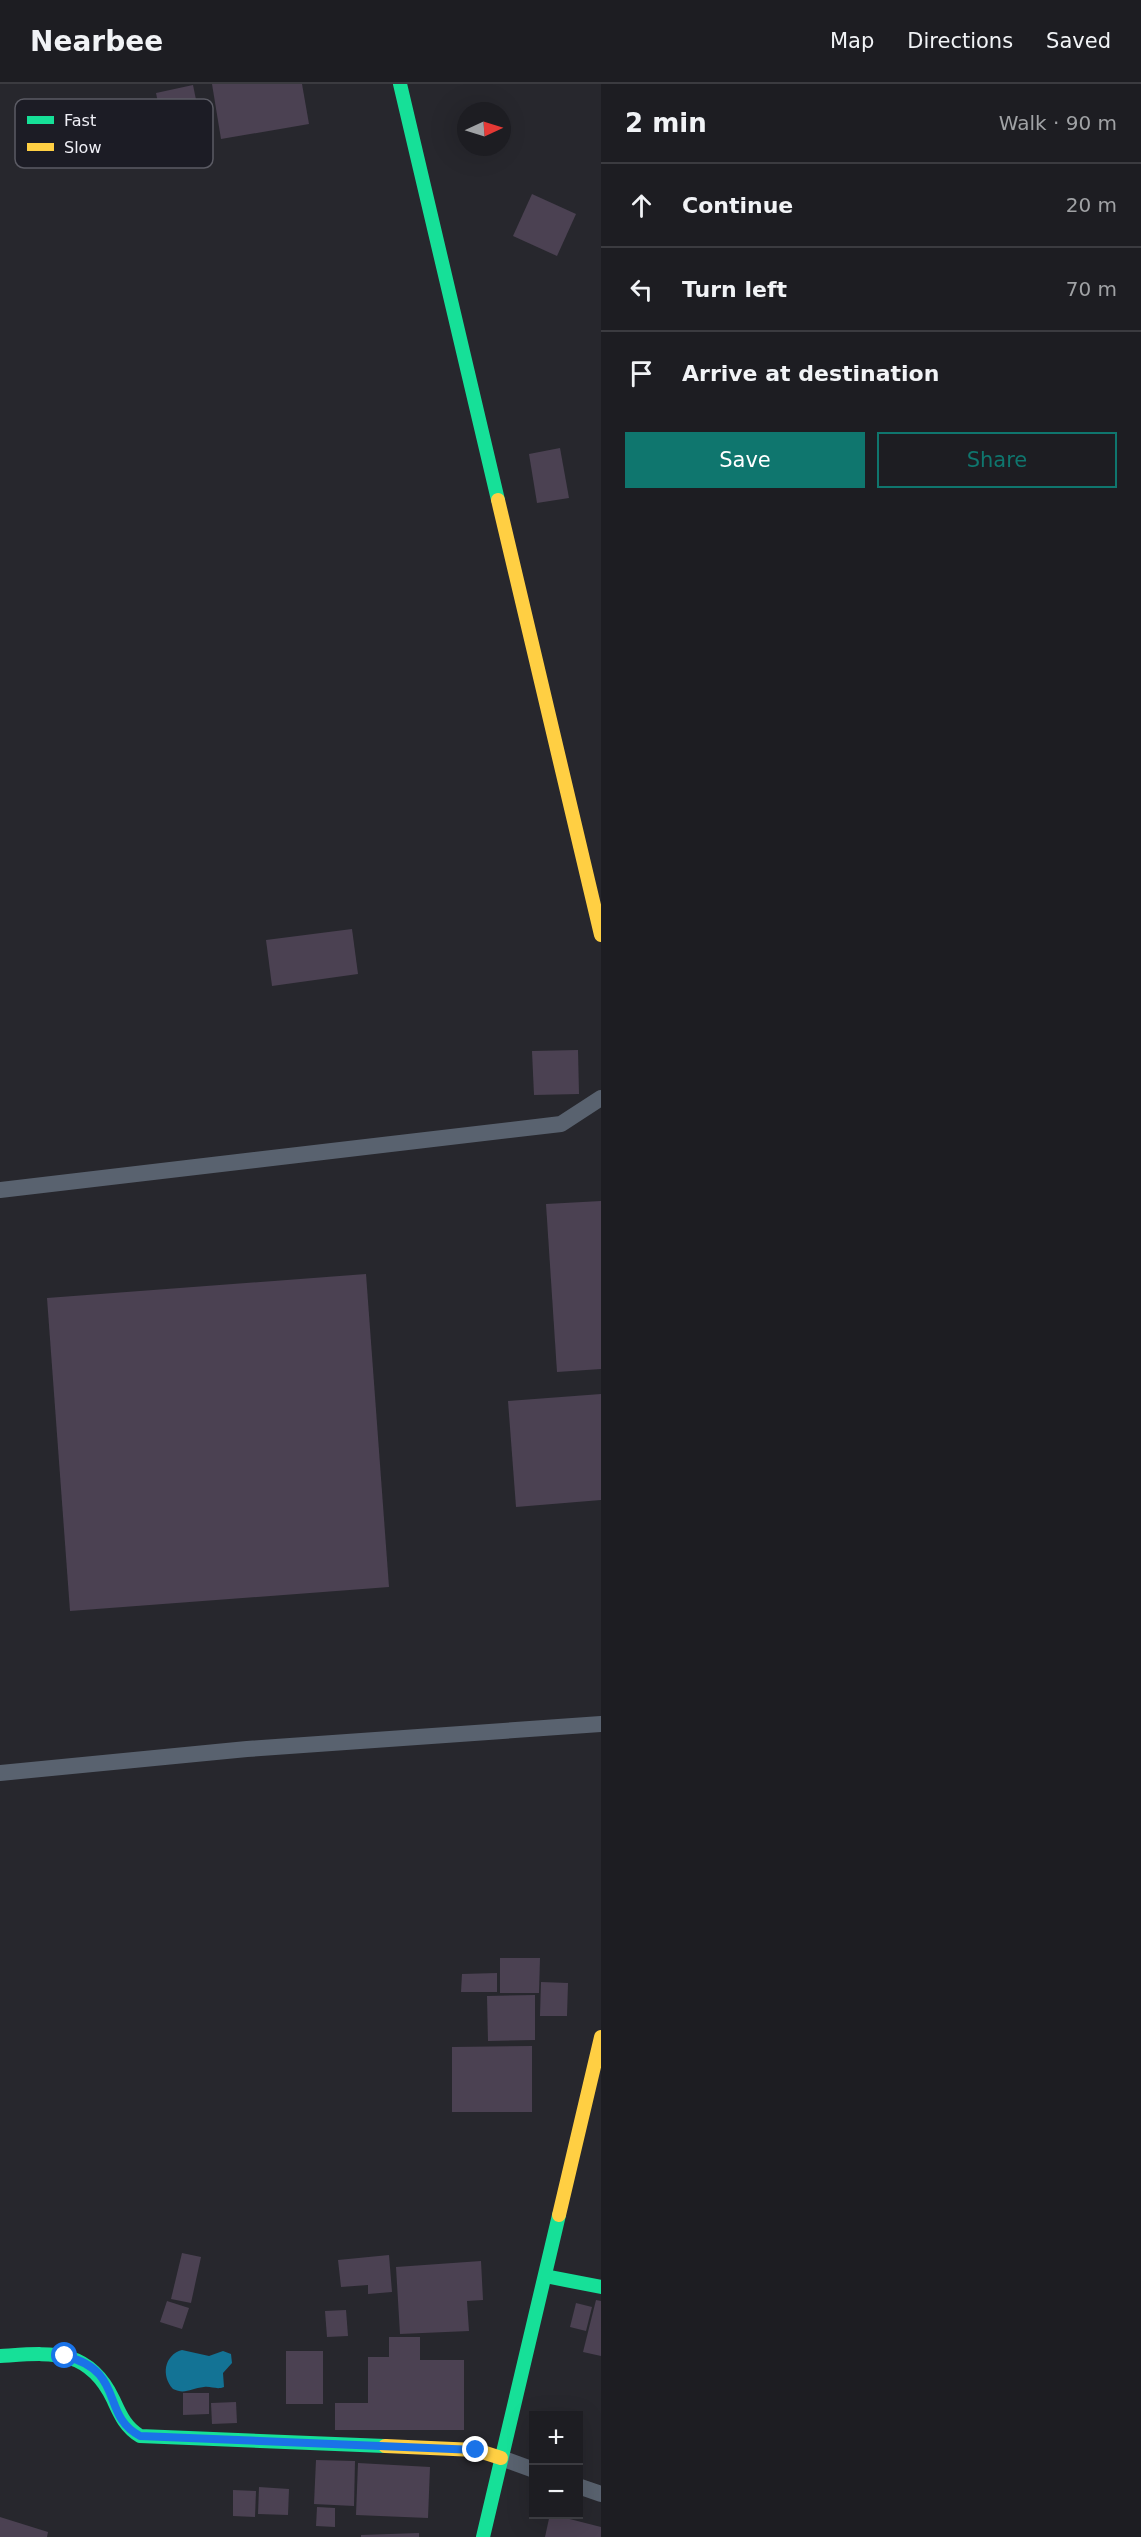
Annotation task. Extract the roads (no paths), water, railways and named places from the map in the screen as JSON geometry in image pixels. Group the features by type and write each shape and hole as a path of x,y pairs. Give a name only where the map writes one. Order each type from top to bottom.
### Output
{"street":[{"path":"400,84 601,935"},
{"path":"483,2537 601,2037"},
{"path":"545,2276 601,2287"},
{"path":"0,2356 65,2356 81,2360 94,2367 103,2379 121,2420 131,2431 140,2436 476,2450 501,2458"}],"lane":[{"path":"0,1190 561,1124 601,1098"},
{"path":"0,1773 247,1749 601,1724"},
{"path":"501,2458 529,2468"},
{"path":"583,2487 601,2494"}],"water":[{"path":"182,2350 209,2356 223,2351 231,2354 232,2363 223,2373 224,2387 204,2387 185,2391 173,2389 167,2378 166,2366 171,2356"}]}
